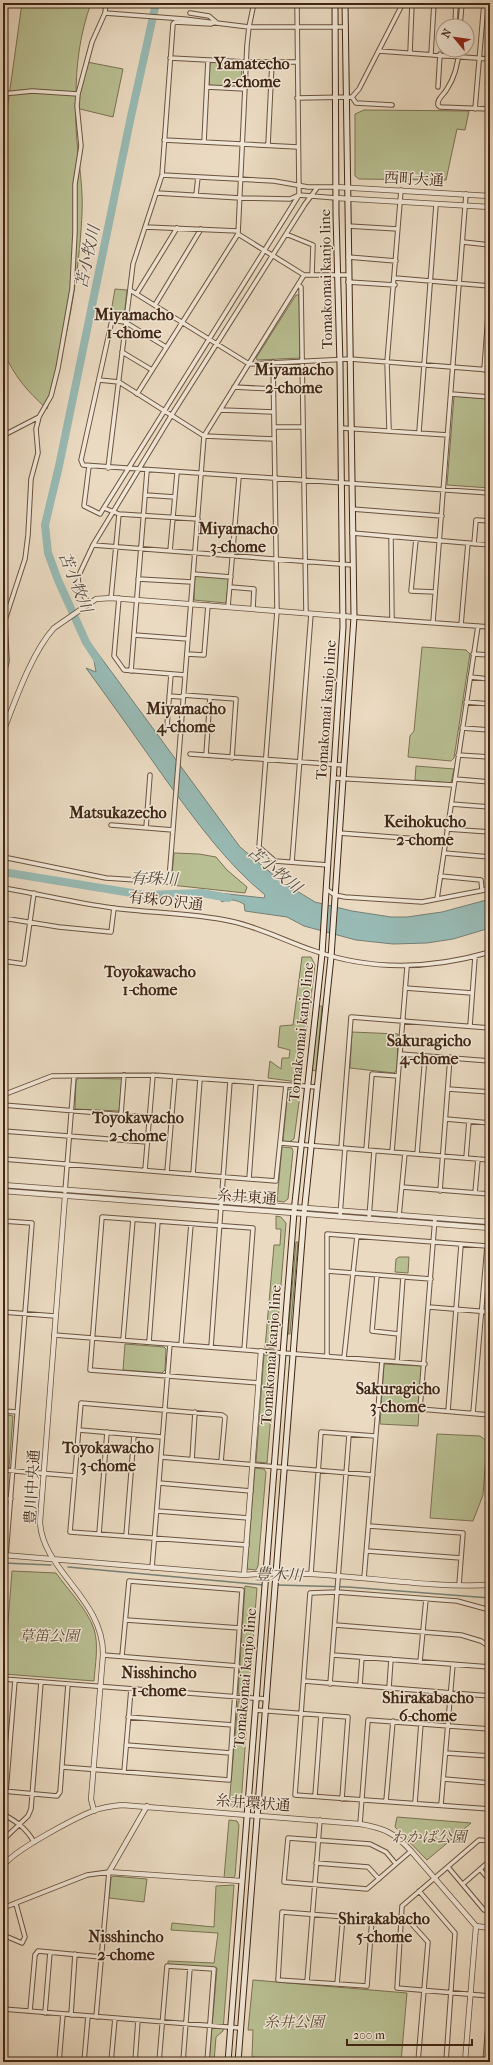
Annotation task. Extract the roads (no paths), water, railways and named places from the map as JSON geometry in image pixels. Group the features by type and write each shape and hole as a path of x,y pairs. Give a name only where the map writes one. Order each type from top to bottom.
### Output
{"main road":[{"name":"Tomakomai kanjo line","path":"228,2062 254,1710 275,1466 294,1210 322,954 343,616 340,359 336,198 336,3"},
{"name":"Tomakomai kanjo line","path":"238,2062 304,1211 331,957 354,617 350,427 345,3"}],"street":[{"path":"3,678 7,661 4,626 25,559 31,479 38,453 36,429 39,417 51,396 72,289 75,232 75,184 81,146 77,106 78,94 92,42 105,13 106,3"},
{"path":"137,394 238,232 248,27 254,3"},
{"path":"89,466 84,506 100,514 300,195 298,185 297,3"},
{"path":"298,98 352,97 359,89 403,3"},
{"path":"410,52 412,3 461,5 460,18"},
{"path":"475,109 484,3"},
{"path":"379,51 432,54 434,4"},
{"path":"455,18 456,4"},
{"path":"105,13 216,22 248,27 346,27"},
{"path":"190,13 209,16 216,22"},
{"path":"108,468 133,264 162,175 173,24 175,22 211,24 216,22"},
{"path":"170,58 246,62 297,62"},
{"path":"438,87 440,58"},
{"path":"459,58 455,75 447,90 438,100 438,105 440,107 490,109"},
{"path":"475,58 490,59"},
{"path":"204,142 208,60"},
{"path":"268,145 272,62"},
{"path":"207,87 245,89"},
{"path":"3,94 32,91 78,94"},
{"path":"352,97 356,103 392,105"},
{"path":"164,140 298,147"},
{"path":"162,175 274,181 315,188 336,188"},
{"path":"196,195 198,177"},
{"path":"89,604 79,588 78,577 93,545 112,511 171,416 315,188"},
{"name":"西町大通","path":"336,188 401,190 490,196"},
{"path":"389,429 387,362 401,190"},
{"path":"157,193 240,198 290,199 300,195 336,198"},
{"path":"433,622 466,194"},
{"name":"西町大通","path":"336,198 490,207"},
{"path":"419,432 436,204"},
{"path":"348,226 398,229"},
{"path":"146,227 238,232 304,275 348,275"},
{"path":"137,293 177,228"},
{"path":"155,305 201,229"},
{"path":"286,234 312,245 312,275"},
{"path":"463,242 490,245"},
{"path":"348,257 396,261"},
{"path":"3,857 106,878 167,882 169,880 204,436 304,275"},
{"path":"395,278 490,287 484,370"},
{"path":"348,282 394,285"},
{"path":"292,862 300,763 308,613 301,287 298,285"},
{"path":"130,290 249,364 350,359 490,370"},
{"path":"166,347 125,322 112,320 81,460 83,466 201,475 352,482 490,493"},
{"path":"122,352 152,370"},
{"path":"273,362 277,611 259,847 275,862 328,864"},
{"path":"99,380 119,382 204,436 274,439"},
{"path":"234,387 273,389"},
{"path":"451,394 490,397"},
{"path":"220,410 274,412"},
{"path":"3,432 8,433 39,417"},
{"path":"274,427 303,427"},
{"path":"341,428 389,429 448,434"},
{"path":"131,671 147,470"},
{"path":"170,551 177,473"},
{"path":"228,607 239,477"},
{"path":"145,495 175,497"},
{"path":"104,508 119,514 198,519"},
{"path":"352,509 442,516"},
{"path":"111,598 119,514"},
{"path":"474,544 476,520 490,521"},
{"path":"352,534 490,545"},
{"path":"391,537 392,619"},
{"path":"416,539 412,591 435,592"},
{"path":"461,625 468,543"},
{"path":"93,545 354,565"},
{"path":"193,574 231,577"},
{"path":"138,579 192,582"},
{"path":"230,587 254,589 253,609"},
{"path":"3,732 26,675 48,634 54,628 99,598 119,598 490,627"},
{"path":"119,598 114,656 124,670 185,675"},
{"path":"187,654 204,655 208,605"},
{"path":"437,899 478,626"},
{"path":"134,636 188,639"},
{"path":"473,654 490,656"},
{"path":"171,674 167,726 181,728"},
{"path":"470,678 490,679"},
{"path":"169,696 236,699 232,758"},
{"path":"206,755 210,697"},
{"path":"466,702 490,704"},
{"path":"462,728 490,730"},
{"path":"190,754 343,765"},
{"path":"458,755 490,757"},
{"path":"146,828 150,775"},
{"path":"333,778 454,785"},
{"path":"455,779 490,782"},
{"path":"451,804 490,807"},
{"path":"111,825 173,830"},
{"path":"447,829 490,832"},
{"path":"339,833 445,841"},
{"path":"444,853 490,857"},
{"path":"440,876 481,880 482,890"},
{"name":"有珠の沢通","path":"3,888 114,908 230,921 248,926 331,957 356,962 406,967 475,957 490,952"},
{"path":"326,889 335,897 422,902 490,888"},
{"path":"3,961 24,964 34,893"},
{"path":"3,946 5,918 59,927 111,932 114,908"},
{"path":"470,1026 475,957"},
{"path":"392,1152 406,967"},
{"path":"405,988 472,993"},
{"path":"341,1148 351,1018 490,1028"},
{"path":"400,1054 490,1061"},
{"path":"417,1154 425,1056"},
{"path":"440,1191 450,1057"},
{"path":"366,1150 372,1074 398,1076"},
{"path":"121,1114 124,1075"},
{"path":"3,1095 52,1076 153,1075 317,1088"},
{"path":"145,1170 153,1075"},
{"path":"65,1193 74,1076"},
{"path":"168,1172 175,1077"},
{"path":"193,1174 200,1079"},
{"path":"211,1347 220,1226 220,1202 230,1081"},
{"path":"249,1179 256,1083"},
{"path":"3,1159 276,1181 286,1085"},
{"path":"448,1089 490,1092"},
{"path":"3,1105 149,1117"},
{"path":"446,1119 490,1123"},
{"path":"466,1158 469,1121"},
{"path":"3,1131 147,1142"},
{"path":"280,1143 490,1160 490,1157"},
{"path":"340,1216 345,1148"},
{"path":"369,1218 374,1151"},
{"path":"399,1218 405,1153"},
{"path":"475,1193 478,1159"},
{"name":"糸井東通","path":"3,1185 65,1193 221,1207 294,1210"},
{"path":"402,1187 490,1194"},
{"name":"糸井東通","path":"3,1191 220,1202 340,1216 399,1218 490,1228"},
{"name":"豊川中央通","path":"65,1193 40,1526 47,1547 95,1619 103,1639 91,1799 94,1811"},
{"name":"糸井東通","path":"304,1211 369,1212 399,1218"},
{"path":"244,1350 253,1228 102,1217 90,1370 259,1383"},
{"path":"123,1340 133,1219"},
{"path":"3,1244 4,1221 32,1224 9,1526 5,1555 244,1575 266,1576 276,1572 459,1585 490,1585"},
{"path":"149,1342 158,1221"},
{"path":"435,1221 425,1364 420,1409 490,1414"},
{"name":"糸井東通","path":"435,1221 490,1222"},
{"path":"181,1345 191,1224"},
{"path":"327,1356 327,1234 487,1246 473,1413"},
{"path":"344,1358 356,1236"},
{"path":"448,1411 461,1245"},
{"path":"327,1271 431,1279"},
{"path":"377,1275 372,1331 399,1334"},
{"path":"397,1362 403,1277"},
{"path":"429,1307 490,1312"},
{"path":"3,1312 55,1316"},
{"path":"54,1335 425,1364"},
{"path":"152,1568 170,1344"},
{"path":"244,1575 261,1351"},
{"path":"364,1578 382,1361"},
{"path":"221,1462 225,1417 222,1415 81,1403 70,1532 246,1545"},
{"path":"3,1411 17,1412"},
{"path":"192,1460 195,1412"},
{"path":"79,1430 162,1437"},
{"path":"99,1534 107,1432"},
{"path":"311,1574 321,1432 376,1436"},
{"path":"126,1536 134,1435"},
{"path":"330,1684 349,1435"},
{"path":"161,1458 373,1474"},
{"path":"3,1470 75,1476"},
{"path":"159,1484 251,1491"},
{"path":"3,1498 11,1499"},
{"path":"157,1511 249,1518"},
{"path":"3,1525 9,1526"},
{"path":"369,1526 463,1533 459,1585"},
{"path":"367,1551 461,1558"},
{"path":"62,1767 228,1780 238,1666 242,1590 129,1581 122,1656"},
{"path":"490,1610 457,1601 337,1591 310,1593 295,1795 490,1809"},
{"path":"420,1662 426,1599"},
{"path":"126,1620 240,1628"},
{"path":"335,1625 461,1635 481,1641 490,1647"},
{"path":"103,1655 238,1666"},
{"path":"333,1655 490,1667"},
{"path":"360,1686 362,1657"},
{"path":"389,1688 391,1659"},
{"path":"441,1805 452,1664"},
{"path":"3,1679 267,1699"},
{"path":"15,1680 5,1791 57,1796 60,1792 68,1684"},
{"path":"304,1681 490,1696"},
{"path":"3,1839 28,1816 31,1809 41,1682"},
{"path":"124,1772 131,1689"},
{"path":"254,1710 348,1717 342,1799"},
{"path":"315,1796 321,1715"},
{"path":"128,1716 233,1725"},
{"path":"360,1824 368,1720 490,1729"},
{"path":"386,1801 393,1721"},
{"path":"415,1803 421,1723"},
{"path":"126,1745 231,1753"},
{"path":"446,1753 490,1756"},
{"path":"444,1779 490,1783"},
{"name":"糸井環状通","path":"4,1864 13,1855 34,1842 94,1811 122,1805 360,1824 387,1830 400,1840 476,1926"},
{"path":"96,2017 109,1872 147,1806"},
{"path":"3,1814 20,1823 34,1842"},
{"path":"307,1982 320,1820"},
{"path":"396,1864 386,1852 370,1844 288,1838 284,1882 367,1889 412,1852"},
{"path":"490,1841 479,1840 402,1906 396,1988 490,1996"},
{"path":"316,1863 368,1867 379,1879"},
{"path":"463,1884 486,1864 490,1865"},
{"path":"448,1867 484,1910 490,1910"},
{"path":"480,1870 490,1881"},
{"path":"3,1908 87,1875 109,1872 241,1881"},
{"path":"419,1891 455,1933 446,2062"},
{"path":"3,1935 22,1943 25,1937 16,1904"},
{"path":"282,1912 343,1916 372,1919 367,1986 278,1980 282,1912"},
{"path":"337,1984 343,1916"},
{"path":"402,1921 410,1922 428,1942 418,2062"},
{"path":"465,2062 476,1926 490,1928"},
{"path":"30,2011 34,1955 38,1951 101,1957"},
{"path":"45,2013 50,1952"},
{"path":"70,2015 75,1954"},
{"path":"159,2062 167,1966 214,1969 207,2062"},
{"path":"183,2062 190,1968"},
{"path":"486,2062 490,2002"},
{"path":"3,2009 240,2028"},
{"path":"59,2062 63,2014"},
{"path":"84,2062 88,2016"},
{"path":"111,2062 115,2018"},
{"path":"135,2062 138,2020"}],"water":[{"path":"91,644 240,847 282,882 315,902 352,911 391,917 407,917 442,912 490,899 490,928 453,939 427,943 393,944 356,940 304,926 287,917 245,911 244,904 236,901 228,900 222,902 219,898 219,893 264,898 265,895 237,869 200,826 86,668 96,672"}],"waterway":[{"name":"苫小牧川","path":"99,662 86,642 58,580 48,553 45,525 59,466 130,121 156,3"},
{"name":"有珠川","path":"3,872 144,895 202,893 228,898"},
{"name":"豊木川","path":"3,1563 51,1565"},
{"name":"豊木川","path":"68,1567 264,1585"},
{"name":"豊木川","path":"277,1585 348,1587 490,1598"}],"district":[{"name":"Yamatecho 2-chome","path":"252,72"},
{"name":"Miyamacho 1-chome","path":"134,323"},
{"name":"Miyamacho 2-chome","path":"294,378"},
{"name":"Miyamacho 3-chome","path":"238,537"},
{"name":"Miyamacho 4-chome","path":"186,717"},
{"name":"Matsukazecho","path":"118,812"},
{"name":"Keihokucho 2-chome","path":"425,830"},
{"name":"Toyokawacho 1-chome","path":"150,980"},
{"name":"Sakuragicho 4-chome","path":"429,1049"},
{"name":"Toyokawacho 2-chome","path":"138,1126"},
{"name":"Sakuragicho 3-chome","path":"398,1397"},
{"name":"Toyokawacho 3-chome","path":"108,1456"},
{"name":"Nisshincho 1-chome","path":"159,1681"},
{"name":"Shirakabacho 6-chome","path":"428,1706"},
{"name":"Shirakabacho 5-chome","path":"384,1927"},
{"name":"Nisshincho 2-chome","path":"126,1945"}],"park label":[{"name":"草笛公園","path":"49,1636"},
{"name":"わかば公園","path":"429,1837"},
{"name":"糸井公園","path":"294,2022"}]}
